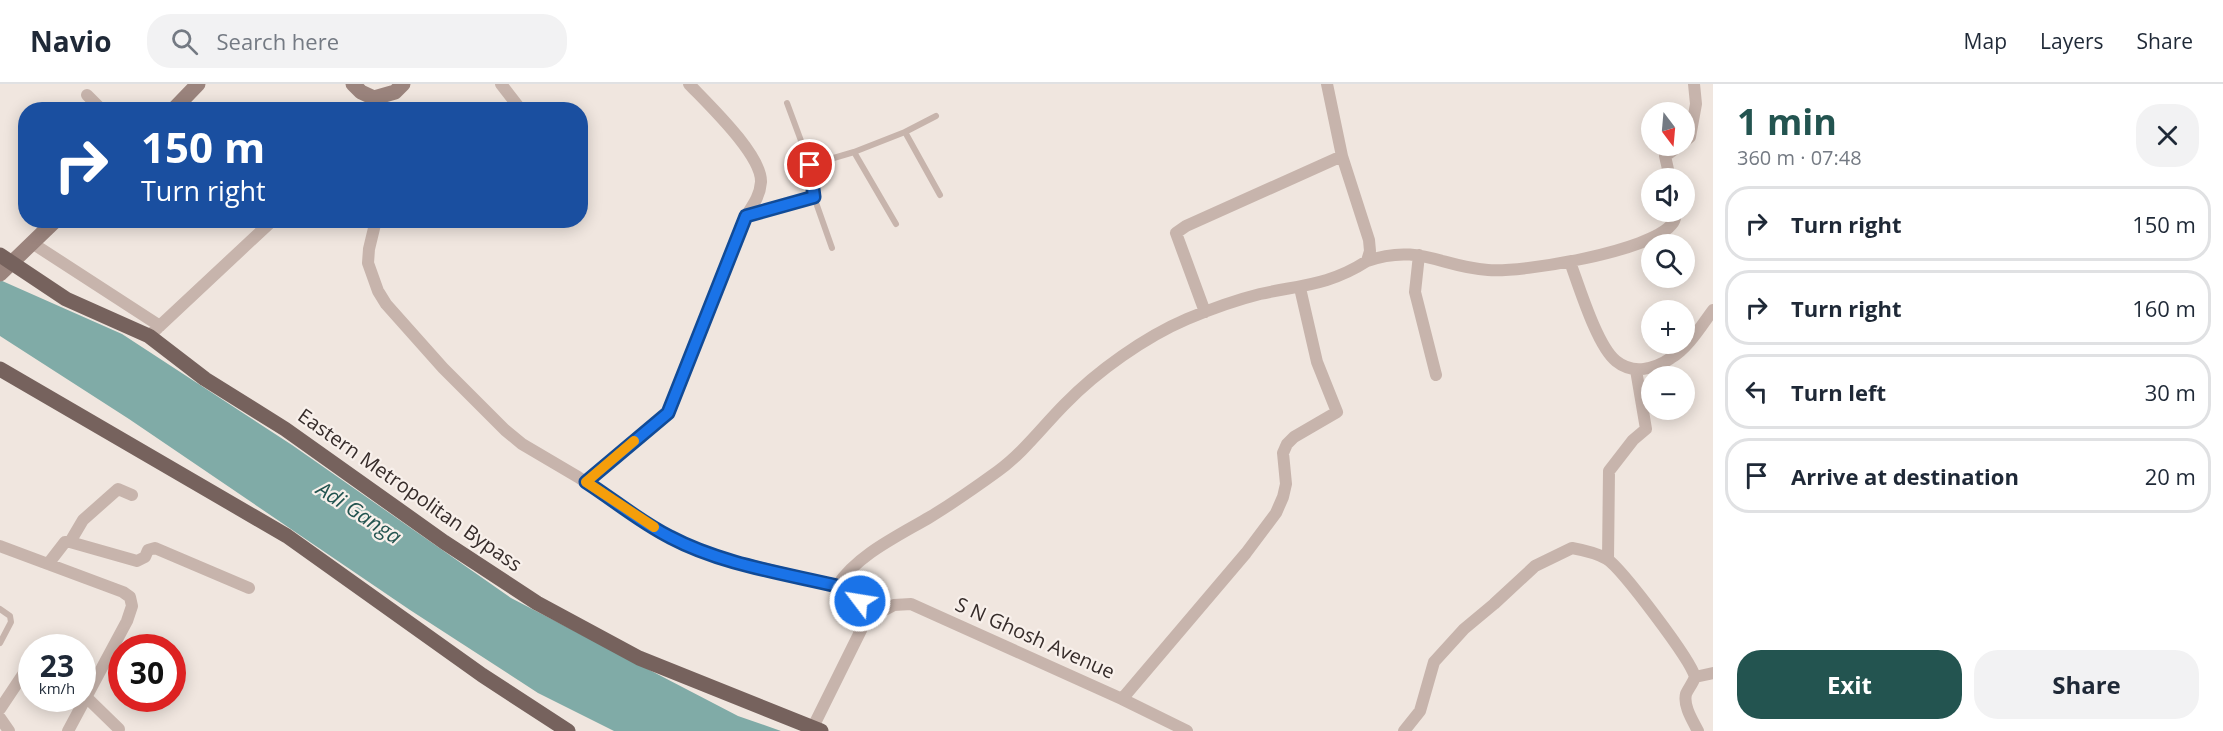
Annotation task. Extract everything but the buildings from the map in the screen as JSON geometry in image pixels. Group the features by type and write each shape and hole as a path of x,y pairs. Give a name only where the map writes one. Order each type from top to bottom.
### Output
{"main road":[{"path":"181,102 198,84"},
{"path":"353,84 371,102"},
{"path":"376,102 395,92 403,84"},
{"path":"0,274 6,258 32,243 48,228"},
{"name":"Eastern Metropolitan Bypass","path":"6,258 66,299 154,331 205,379 285,429 444,543 537,603 639,658 815,730"},
{"path":"0,369 287,536 482,675 568,731"}],"street":[{"path":"501,84 514,102"},
{"path":"586,482 668,413 746,216 758,196 761,179 756,163 747,148 689,84"},
{"path":"1327,84 1342,156 1368,240 1370,251 1367,261"},
{"path":"1694,84 1695,110"},
{"path":"87,95 94,102"},
{"path":"1205,312 1176,233 1186,226 1342,156"},
{"path":"837,586 846,572 860,561 999,470 1066,403 1142,341 1205,312 1256,295 1300,288 1337,278 1367,261 1393,254 1419,255 1488,270 1570,262 1640,243 1661,233 1674,222"},
{"path":"32,243 154,331 264,228"},
{"path":"374,228 368,263 378,291 386,304 443,368 522,444 586,482 654,528 688,546 734,561 837,586 860,601 866,620 815,730"},
{"path":"1419,255 1415,292 1436,375"},
{"path":"1570,262 1592,319 1609,354 1616,361 1636,370 1653,367 1672,358 1685,346 1713,310"},
{"path":"1122,699 1246,553 1276,513 1286,484 1283,453 1287,444 1294,437 1337,412 1317,362 1300,288"},
{"path":"1608,560 1609,471 1633,440 1646,429 1636,370"},
{"path":"70,542 83,520 118,489 132,495"},
{"path":"48,564 62,544 70,542 137,561 145,557 148,550 155,548 249,588"},
{"path":"0,546 123,592 130,597 132,606 127,621 96,675"},
{"path":"1404,731 1420,711 1434,662 1464,629 1523,576 1542,562 1572,548 1608,560 1645,602 1693,670 1695,677 1692,687 1686,692 1686,700 1698,731"},
{"name":"S N Ghosh Avenue","path":"866,620 894,605 911,604 1122,699 1187,731"},
{"path":"1695,677 1713,673"},
{"path":"0,709 18,682"},
{"path":"96,705 119,729"},
{"path":"68,731 77,712"},
{"path":"0,718 9,731"}],"lane":[{"path":"788,103 810,165 814,197 831,248"},
{"path":"810,165 854,152 905,132 936,116"},
{"path":"905,132 940,195"},
{"path":"854,152 896,224"},
{"path":"746,216 814,197"},
{"path":"0,609 9,616 11,621 0,643"}],"water":[{"name":"Adi Ganga","path":"0,280 122,334 292,445 511,598 738,716 781,731 614,731 538,693 410,610 129,419 0,336"}],"slow traffic":[{"path":"634,441 586,482 654,527"}],"route":[{"path":"810,165 814,197 746,216 668,413 586,482 654,528 688,546 734,561 837,586 860,601"}]}
